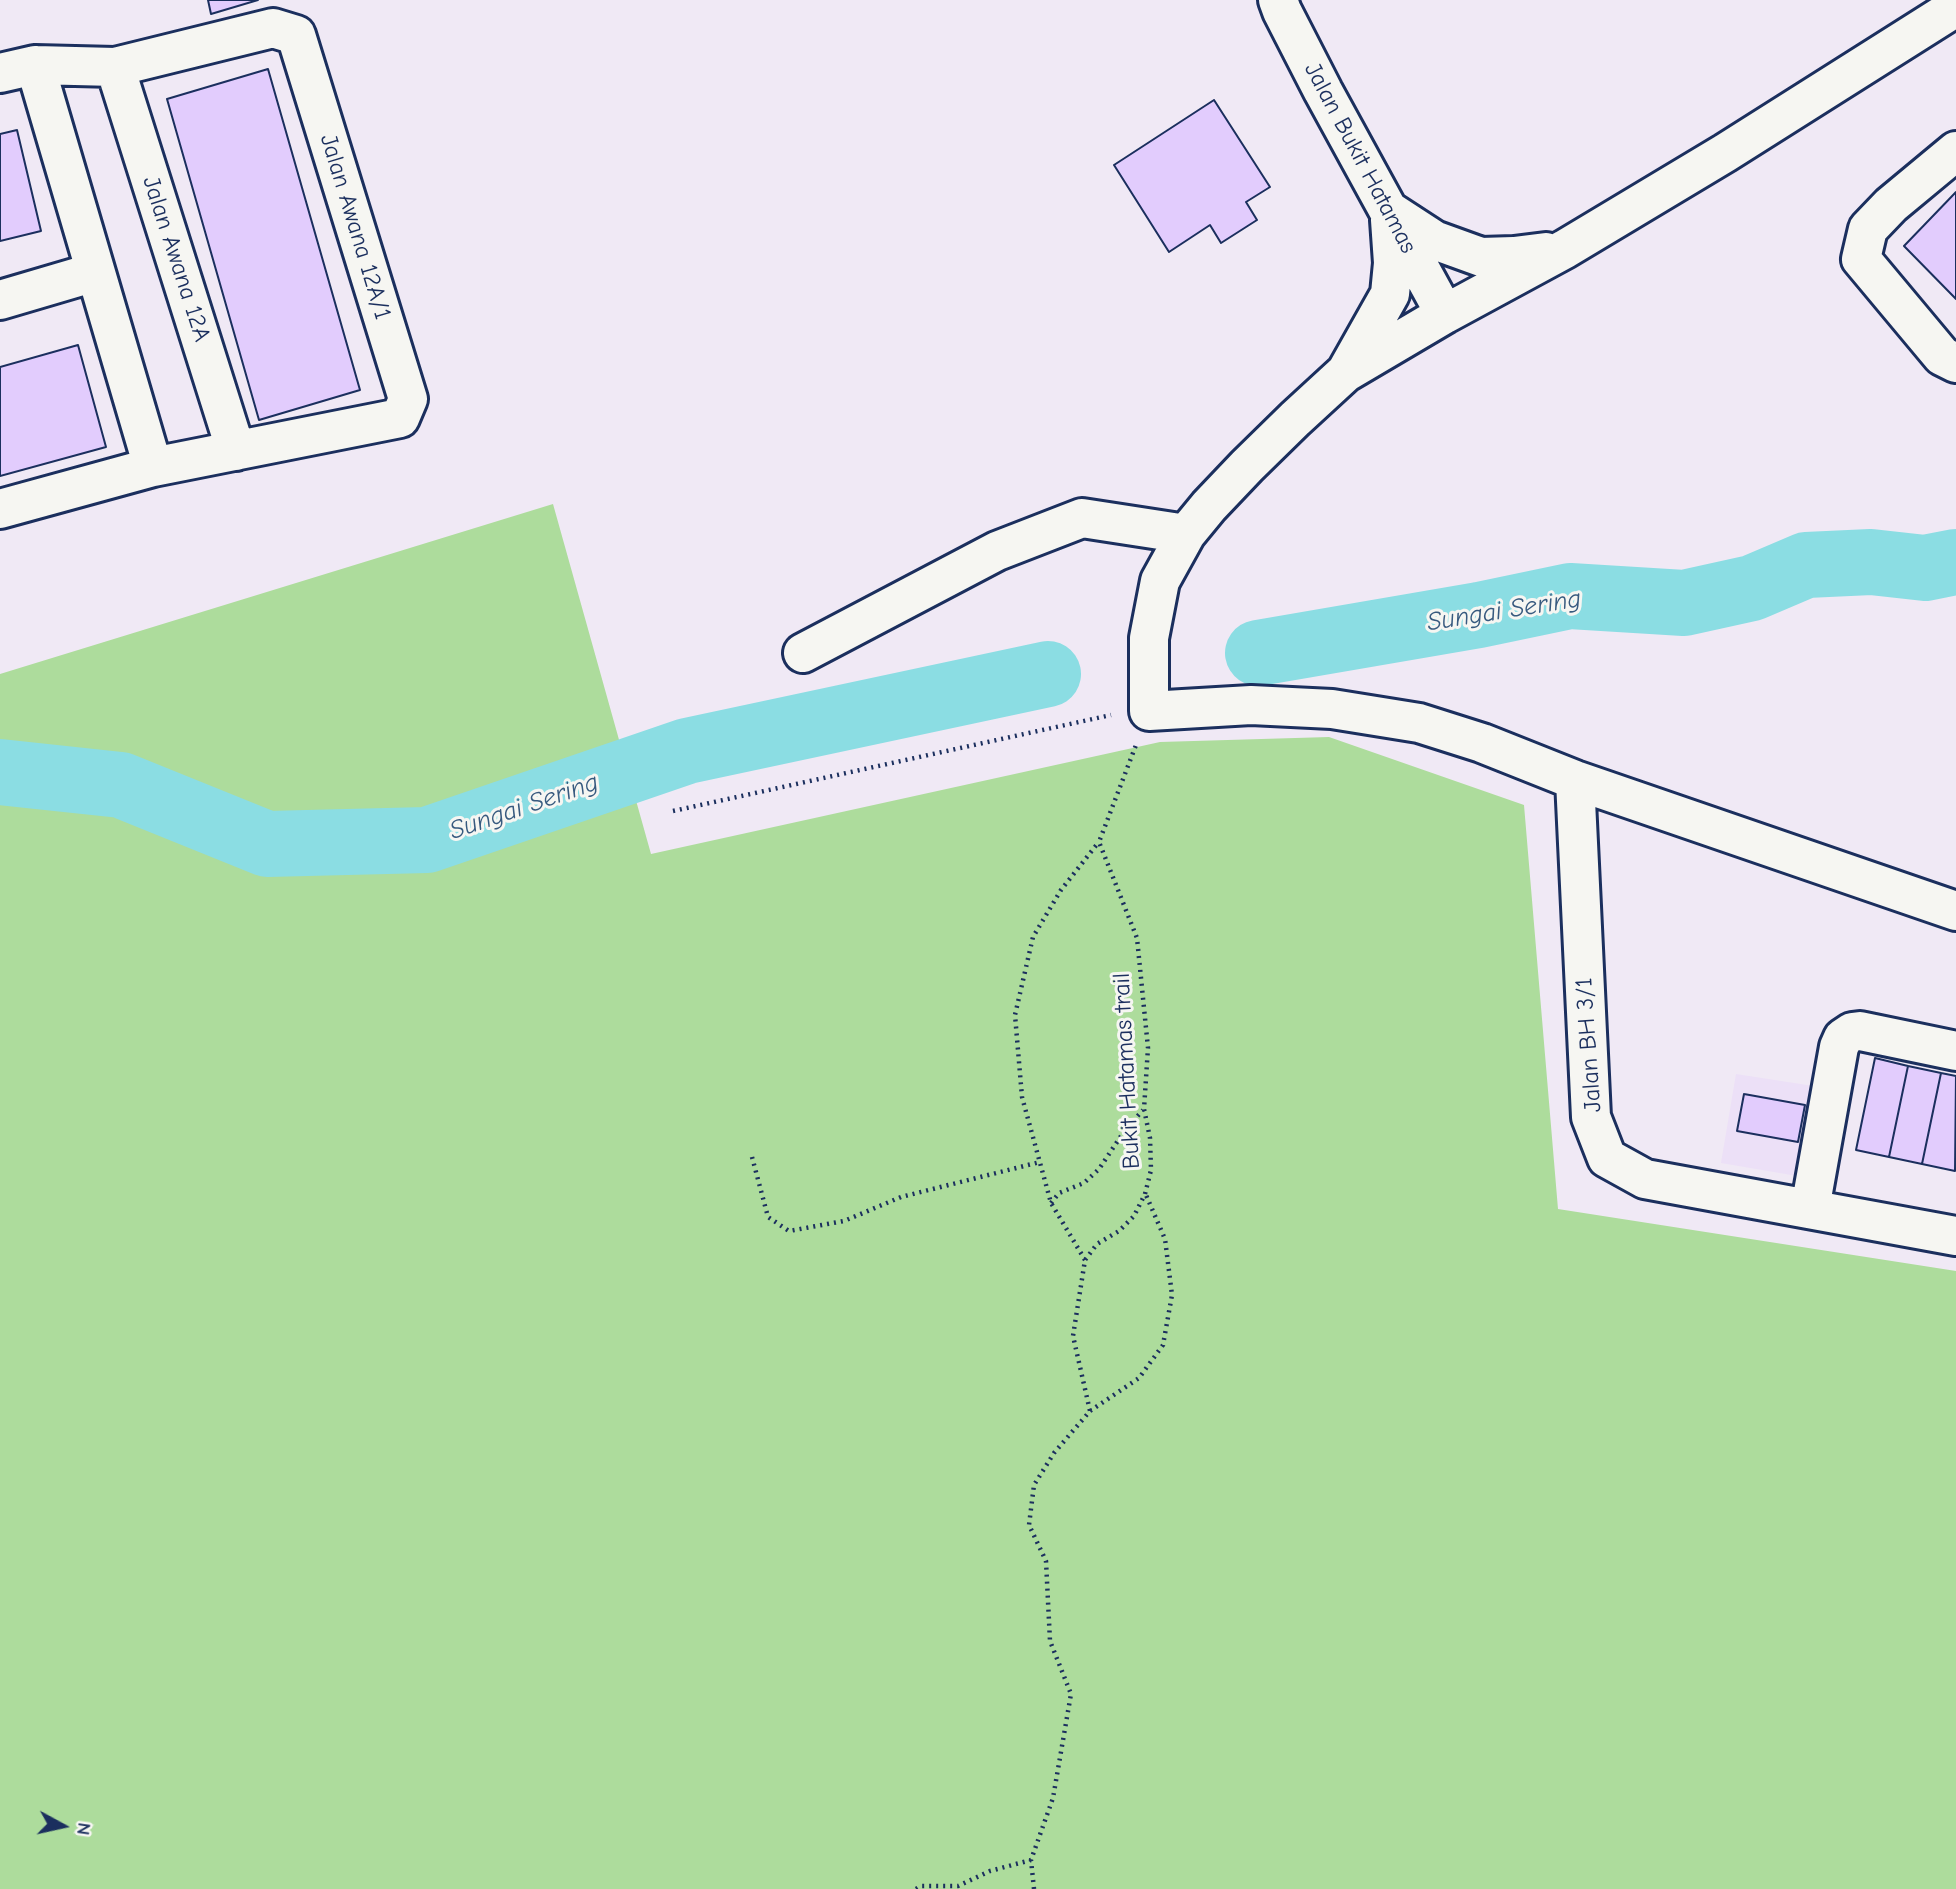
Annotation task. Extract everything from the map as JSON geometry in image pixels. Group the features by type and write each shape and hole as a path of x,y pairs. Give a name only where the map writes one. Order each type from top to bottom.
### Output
{"street":[{"name":"Jalan Bukit Hatamas","path":"1278,0 1317,79 1445,314"},
{"path":"1956,7 1725,153 1564,249 1345,373 1247,466 1186,534 1160,581 1149,638 1149,711 1251,705 1332,709 1419,723 1482,743 1575,780 1956,911"},
{"name":"Jalan Awana 12A/1","path":"115,67 273,28 296,36 408,399 400,418 236,451"},
{"path":"115,67 18,69 95,272 153,467"},
{"name":"Jalan Awana 12A","path":"115,67 236,451"},
{"path":"1956,151 1891,205 1868,229 1861,259 1942,356 1956,363"},
{"path":"1389,211 1434,240 1481,257 1514,256 1564,249"},
{"path":"1345,373 1390,294 1393,263 1389,211"},
{"path":"0,300 95,272"},
{"path":"0,509 153,467 236,451"},
{"path":"803,653 997,551 1082,518 1186,534"},
{"name":"Jalan BH 3/1","path":"1575,780 1591,1117 1606,1158 1645,1179 1956,1236"},
{"path":"1810,1209 1839,1046 1843,1038 1852,1032 1860,1031 1956,1051"}],"path":[{"path":"673,811 1115,714 1149,711 1099,842 1061,890 1033,937 1015,1015 1022,1097 1051,1203 1085,1259 1073,1336 1090,1411"},
{"name":"Bukit Hatamas trail","path":"1085,1259 1097,1244 1119,1231 1134,1216 1145,1194 1151,1170 1150,1138 1144,1109 1148,1048 1137,939 1099,842"},
{"path":"1051,1203 1059,1193 1084,1183 1099,1169 1125,1130 1144,1109"},
{"path":"751,1157 768,1217 789,1231 844,1221 901,1198 1040,1162"},
{"path":"1034,1889 1031,1860 1053,1798 1071,1694 1050,1642 1046,1560 1030,1525 1034,1485 1054,1453 1090,1411 1139,1378 1163,1345 1172,1295 1165,1239 1145,1194"},
{"path":"916,1889 921,1886 958,1886 990,1871 1031,1860"}],"shaded area":[{"path":"1736,1074 1820,1087 1803,1177 1721,1163"}],"green space":[{"path":"553,504 651,854 1160,742 1329,737 1524,805 1558,1209 1956,1271 1956,1889 0,1889 0,674"}],"building":[{"path":"208,0 258,0 211,14"},
{"path":"268,69 360,390 259,420 167,99"},
{"path":"1214,100 1270,187 1246,202 1257,220 1221,243 1210,225 1169,252 1114,165"},
{"path":"17,130 41,231 0,241 0,134"},
{"path":"1956,192 1956,299 1904,246"},
{"path":"78,345 106,447 0,476 0,367"},
{"path":"1875,1058 1908,1066 1889,1157 1856,1150"},
{"path":"1908,1066 1941,1073 1922,1164 1889,1157"},
{"path":"1941,1073 1956,1076 1955,1171 1922,1164"},
{"path":"1744,1094 1805,1105 1798,1142 1737,1131"}],"waterway":[{"name":"Sungai Sering","path":"1258,653 1479,615 1570,596 1684,603 1752,588 1806,565 1871,562 1925,568 1956,562"},
{"name":"Sungai Sering","path":"0,772 121,785 267,844 427,840 687,751 1048,674"}]}
